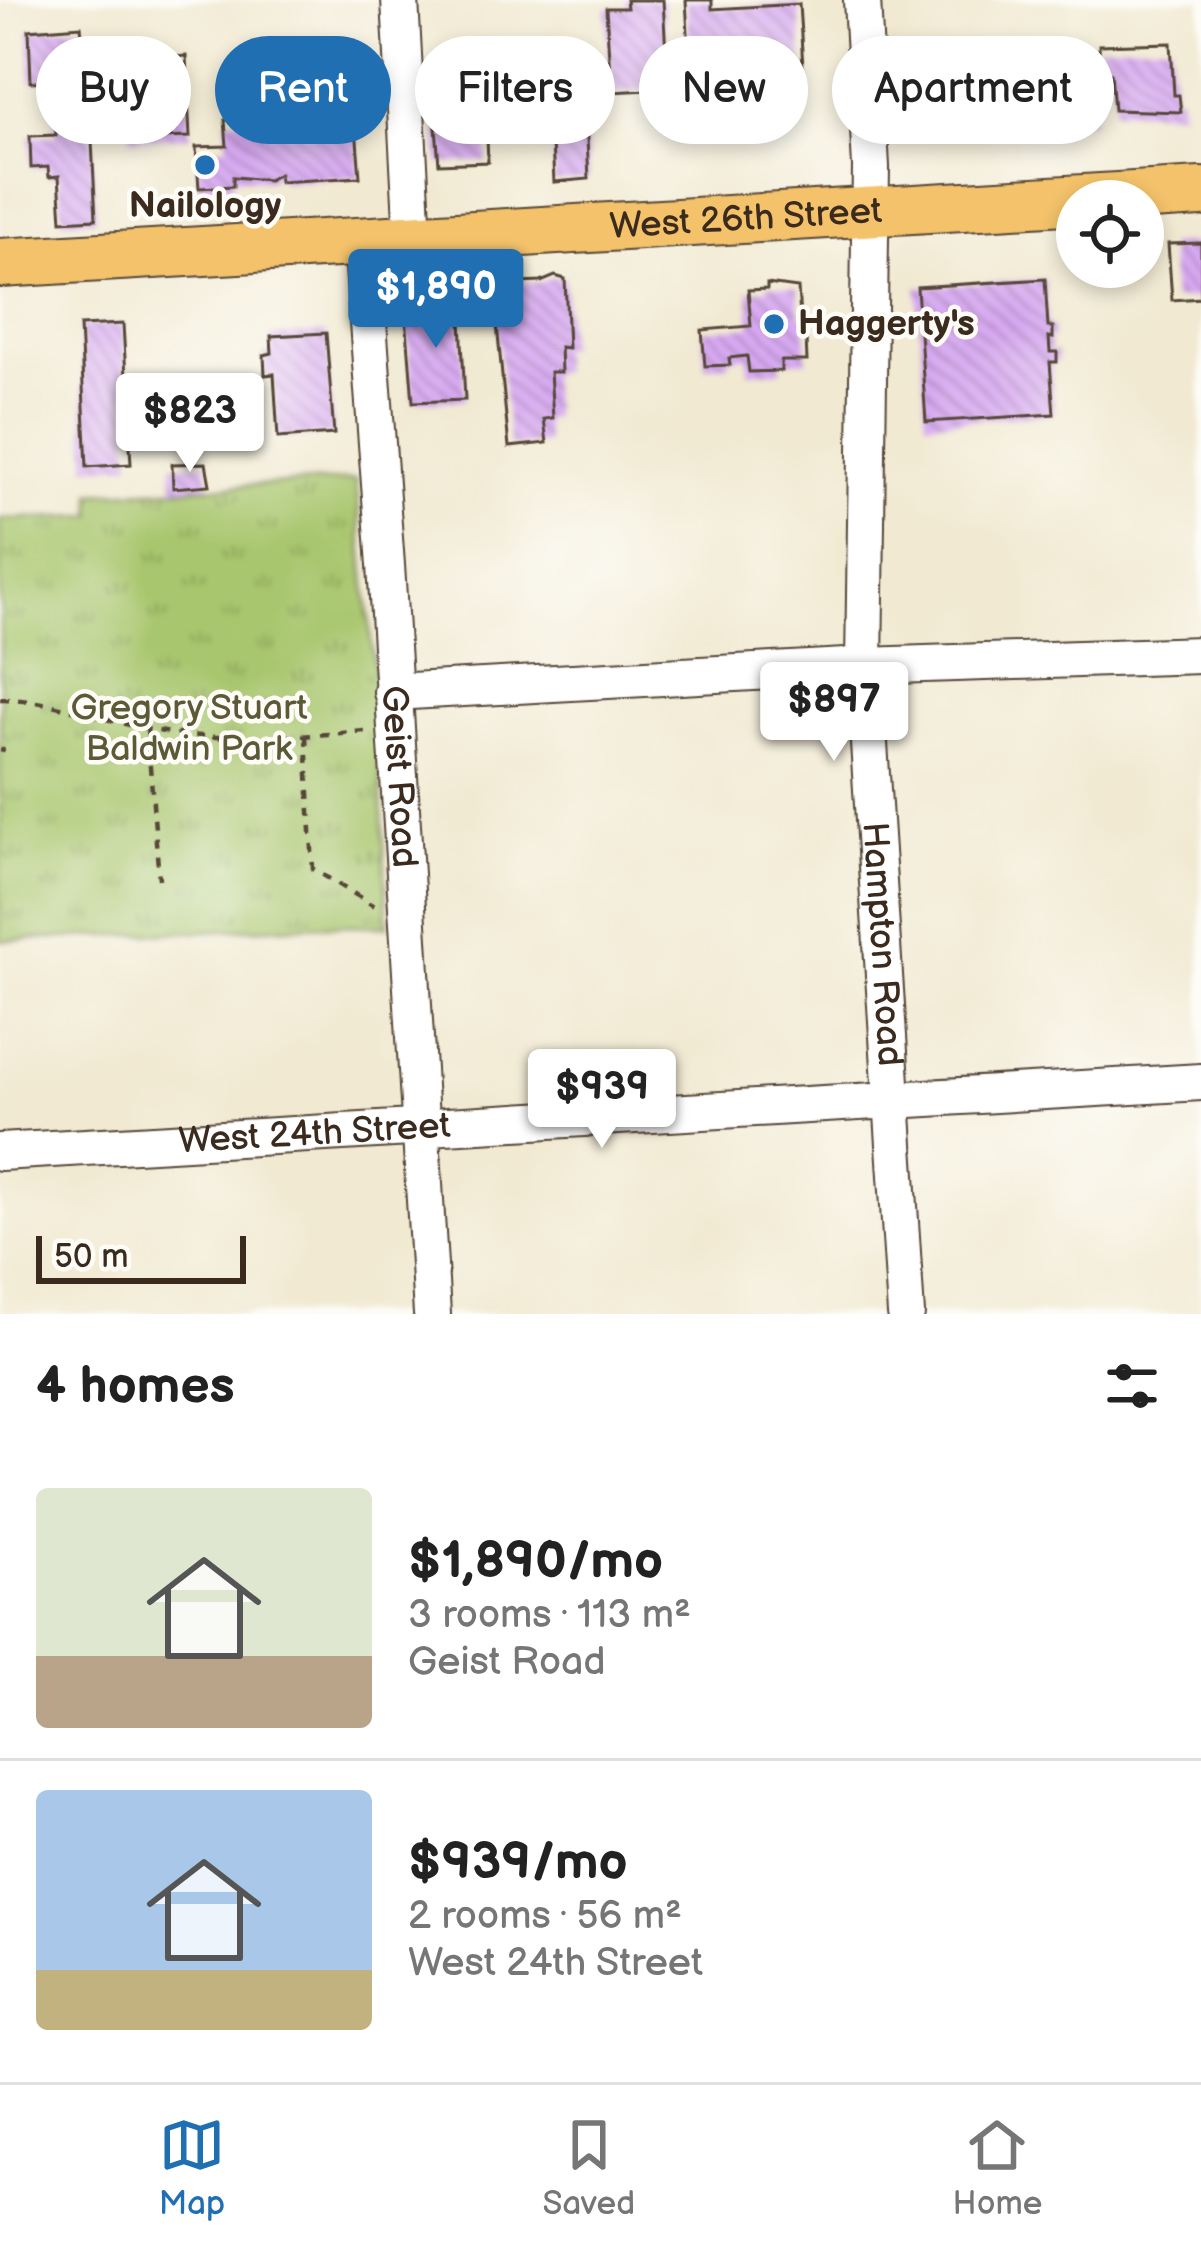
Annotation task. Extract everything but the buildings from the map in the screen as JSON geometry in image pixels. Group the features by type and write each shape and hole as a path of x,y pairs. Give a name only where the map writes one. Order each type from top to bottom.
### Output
{"main road":[{"name":"West 26th Street","path":"0,263 1201,192"}],"street":[{"path":"400,0 413,238"},
{"name":"Hampton Road","path":"862,0 871,166 863,666 905,1314"},
{"name":"Geist Road","path":"362,241 431,1314"},
{"path":"393,711 863,666 1201,655"},
{"name":"West 24th Street","path":"0,1152 1201,1082"}],"path":[{"path":"0,699 61,705 147,729 224,739 306,736 393,711"},
{"path":"147,729 159,879"},
{"path":"306,736 314,869 407,927"}],"green space":[{"name":"Gregory Stuart Baldwin Park","path":"356,480 376,691 388,926 0,941 0,519 93,516 92,493"}],"place":[{"name":"Nailology","path":"205,165"},
{"name":"Haggerty's","path":"774,324"}]}
